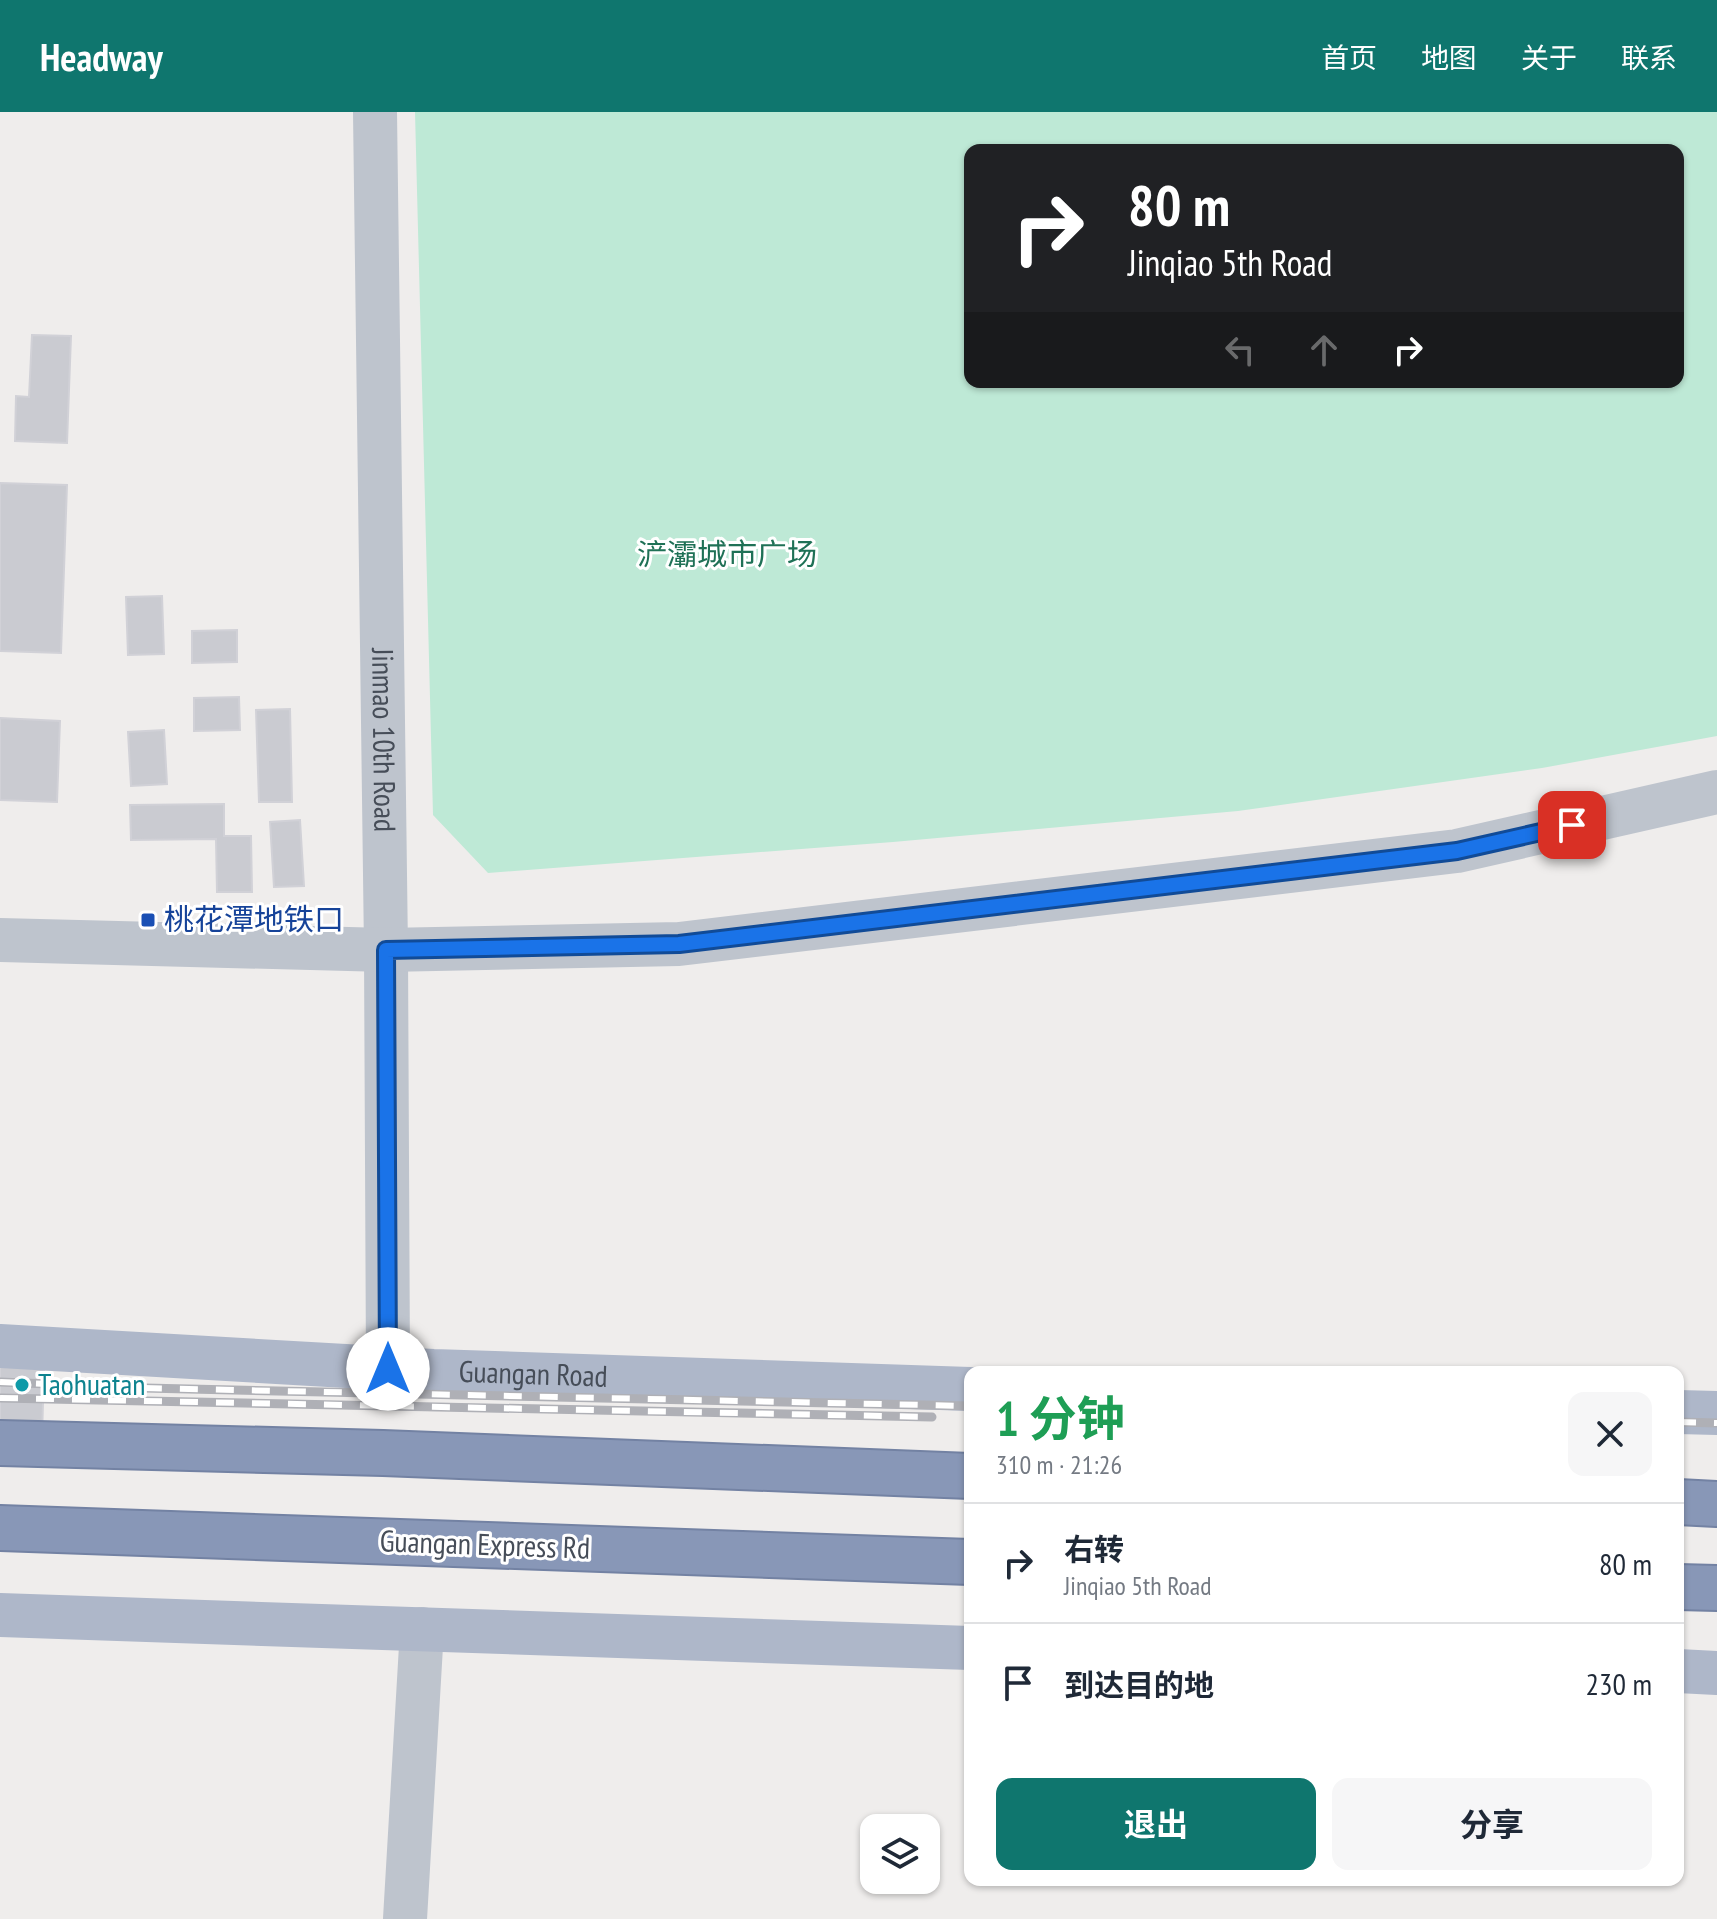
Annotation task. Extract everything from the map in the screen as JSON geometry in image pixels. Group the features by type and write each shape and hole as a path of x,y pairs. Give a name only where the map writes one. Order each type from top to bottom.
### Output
{"highway":[{"path":"0,1443 383,1453 964,1476"},
{"path":"1684,1502 1717,1504"},
{"name":"Guangan Express Rd","path":"0,1528 964,1562"},
{"path":"1684,1587 1717,1588"}],"main road":[{"name":"Guangan Road","path":"0,1346 388,1369 964,1389"},
{"path":"1684,1412 1717,1413"},
{"path":"0,1615 964,1648"},
{"path":"1684,1671 1717,1673"}],"street":[{"name":"Jinmao 10th Road","path":"375,112 388,1369"},
{"path":"0,940 386,950 679,944 1457,851 1717,792"},
{"path":"405,1919 422,1629"}],"green space":[{"name":"浐灞城市广场","path":"415,112 1717,112 1717,736 1542,768 1238,811 893,842 488,873 433,815"}],"building":[{"path":"32,335 71,336 67,443 15,441 16,396 29,397"},
{"path":"0,483 67,485 61,653 0,651"},
{"path":"162,596 164,654 128,655 126,597"},
{"path":"237,630 237,662 192,663 192,631"},
{"path":"239,697 240,730 194,731 194,698"},
{"path":"290,709 292,802 259,802 256,710"},
{"path":"0,718 60,721 57,802 0,800"},
{"path":"164,730 167,784 131,786 128,732"},
{"path":"224,804 224,836 251,836 252,892 217,892 216,839 131,840 130,805"},
{"path":"300,820 304,886 274,887 270,822"},
{"name":"Taohuatan","path":"0,1332 45,1334 42,1437 0,1436"}],"railway":[{"path":"0,1382 144,1388 964,1406"},
{"path":"0,1398 932,1417"},
{"path":"1684,1422 1717,1423"}],"place":[{"name":"桃花潭地铁口","path":"148,920"},
{"name":"Taohuatan","path":"22,1385"}],"route":[{"path":"388,1369 386,950 679,944 1457,851 1572,825"}]}
